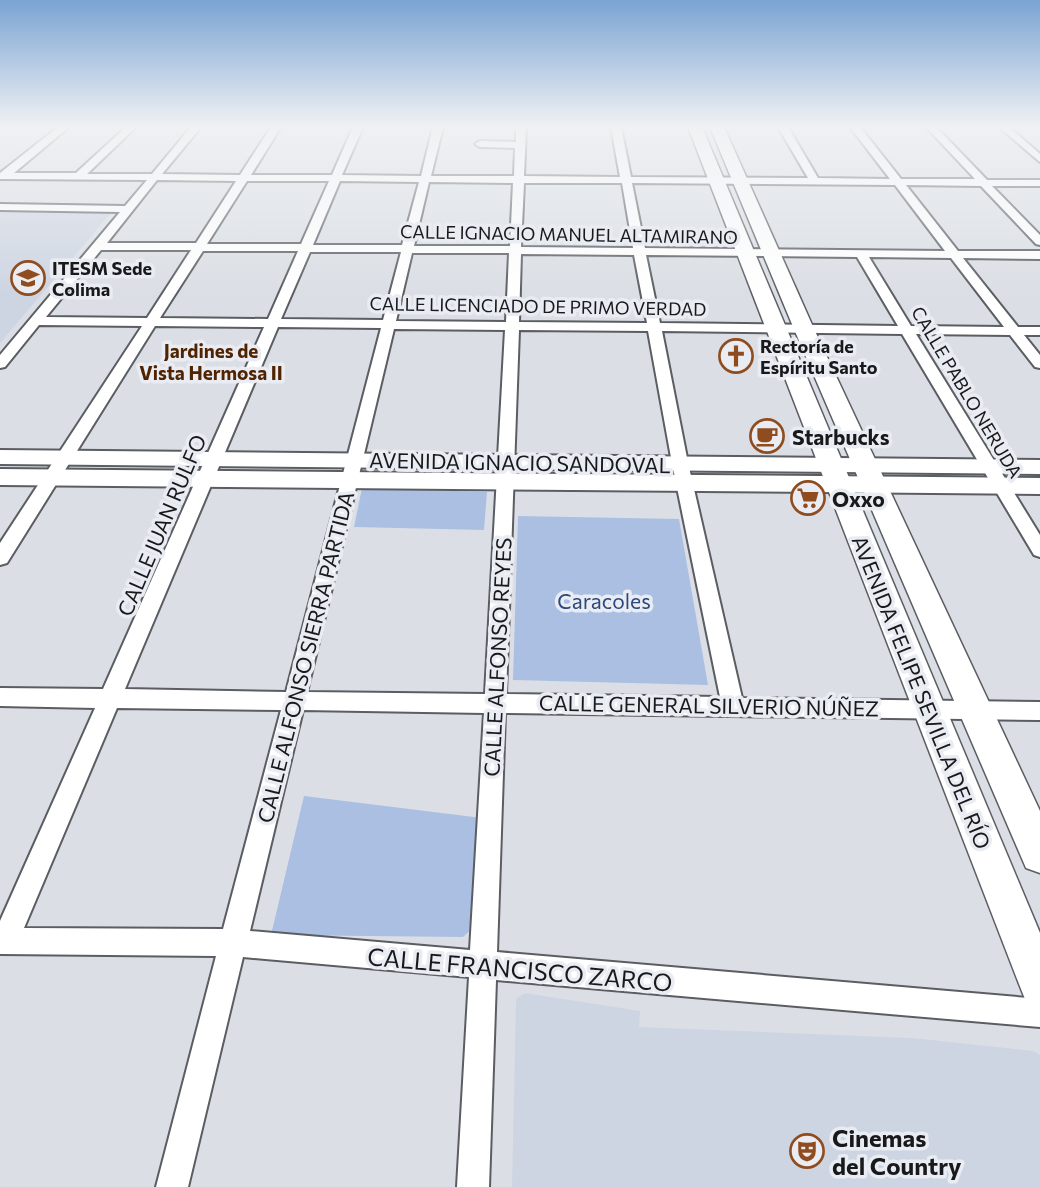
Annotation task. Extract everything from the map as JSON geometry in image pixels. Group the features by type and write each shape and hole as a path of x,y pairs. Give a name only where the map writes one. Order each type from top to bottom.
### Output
{"main road":[{"name":"AVENIDA FELIPE SEVILLA DEL RÍO","path":"729,182 744,253 773,328 1040,985"},
{"name":"AVENIDA FELIPE SEVILLA DEL RÍO","path":"729,182 773,253 804,329 1040,854"},
{"name":"AVENIDA IGNACIO SANDOVAL","path":"0,457 65,458 210,469"},
{"name":"AVENIDA IGNACIO SANDOVAL","path":"0,477 52,478 210,469 995,476 1040,467"},
{"name":"AVENIDA IGNACIO SANDOVAL","path":"995,476 1040,486"}],"street":[{"path":"0,364 150,182"},
{"path":"0,558 241,182"},
{"name":"CALLE JUAN RULFO","path":"3,941 334,182"},
{"name":"CALLE ALFONSO SIERRA PARTIDA","path":"172,1187 424,182"},
{"name":"CALLE ALFONSO REYES","path":"473,1187 518,182"},
{"path":"626,182 682,473 733,706"},
{"path":"898,182 1040,364"},
{"path":"932,182 1040,183"},
{"path":"984,183 1040,242"},
{"path":"0,207 128,209"},
{"name":"CALLE IGNACIO MANUEL ALTAMIRANO","path":"97,246 1040,255"},
{"name":"CALLE PABLO NERUDA","path":"861,254 1040,550"},
{"name":"CALLE LICENCIADO DE PRIMO VERDAD","path":"36,321 1040,331"},
{"name":"CALLE GENERAL SILVERIO NÚÑEZ","path":"0,697 1040,710"},
{"name":"CALLE FRANCISCO ZARCO","path":"3,941 233,943 483,967 1040,1013"}],"shaded area":[{"name":"ITESM Sede Colima","path":"0,212 111,213 0,343"},
{"path":"525,993 640,1011 639,1027 913,1038 1034,1051 1040,1055 1040,1187 512,1187 516,999"}],"green space":[{"path":"362,488 487,492 484,530 354,527"},
{"name":"Caracoles","path":"518,516 679,519 708,685 513,680"},
{"path":"304,796 482,818 474,927 463,937 271,935"}],"place":[{"name":"ITESM Sede Colima","path":"28,278"},
{"name":"Rectoría de Espíritu Santo","path":"736,356"},
{"name":"Starbucks","path":"767,436"},
{"name":"Oxxo","path":"808,498"},
{"name":"Cinemas del Country","path":"807,1151"}],"district":[{"name":"Jardines de Vista Hermosa II","path":"211,361"}]}
